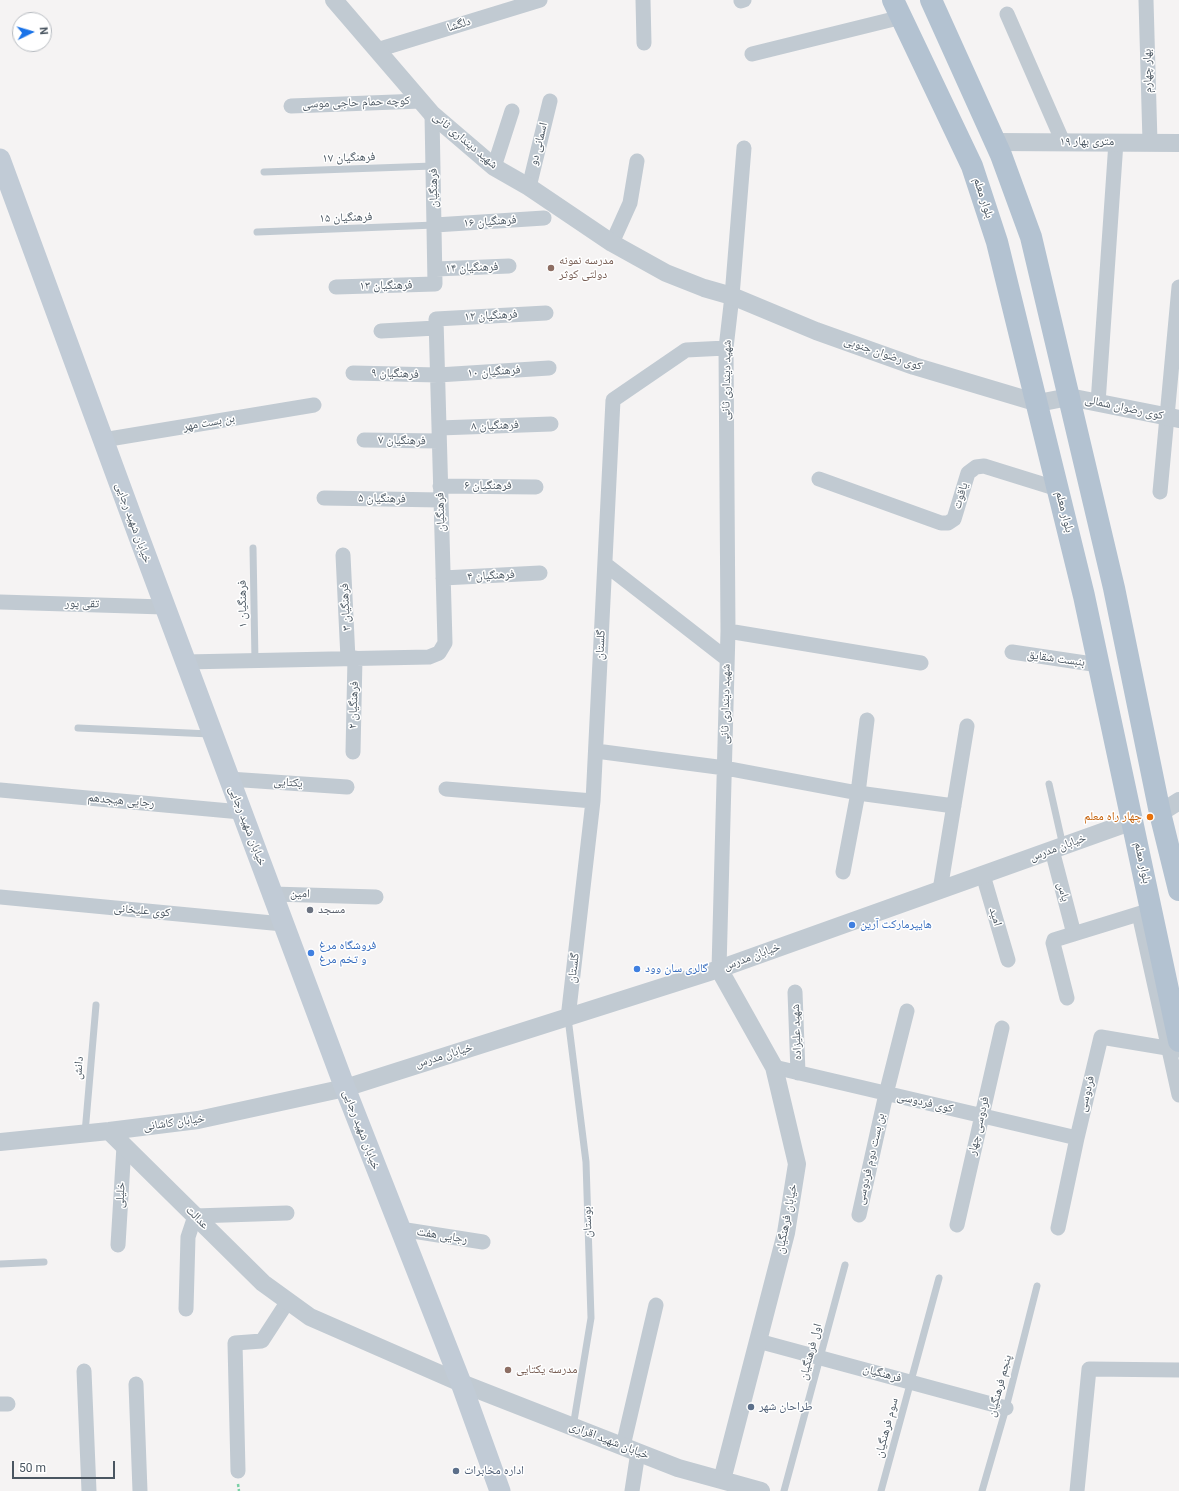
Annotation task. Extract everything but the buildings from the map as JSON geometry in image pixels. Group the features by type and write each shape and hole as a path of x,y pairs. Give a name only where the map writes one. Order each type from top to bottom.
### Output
{"main road":[{"path":"931,0 995,142 1031,236 1114,588 1170,811 1179,890"},
{"name":"بلوار معلم","path":"898,9 972,166 997,242 1038,403 1099,665 1133,821 1145,912 1175,1046"},
{"name":"خیابان شهید رجایی","path":"0,159 164,607 242,812 344,1088 461,1384 500,1491"},
{"path":"1133,821 1170,811"}],"street":[{"name":"شهید دینداری ثانی","path":"334,0 427,107 494,167 529,187 612,243 666,273 704,288 732,296 726,348 728,631 719,969"},
{"name":"دلگشا","path":"378,50 540,0"},
{"path":"643,0 644,43"},
{"name":"بهار چهارم","path":"1146,0 1150,142"},
{"path":"752,54 898,9"},
{"path":"1007,14 1063,142"},
{"name":"اسمانی دو","path":"529,187 550,101"},
{"name":"کوچه حمام حاجی موسی","path":"291,106 427,107"},
{"name":"فرهنگیان","path":"427,107 434,166 436,284"},
{"path":"494,167 512,111"},
{"name":"۱۹ متری بهار","path":"995,142 1179,142"},
{"path":"1098,403 1116,142"},
{"path":"732,296 744,148"},
{"path":"612,243 630,203 637,161"},
{"name":"فرهنگیان ۱۶","path":"435,226 544,218"},
{"name":"فرهنگیان ۱۴","path":"436,269 509,266"},
{"name":"فرهنگیان ۱۳","path":"336,287 436,284"},
{"path":"1160,492 1173,418 1179,287"},
{"name":"کوی رضوان جنوبی","path":"732,296 816,331 914,366 1038,403"},
{"name":"فرهنگیان ۱۲","path":"380,331 546,313"},
{"name":"فرهنگیان","path":"185,662 429,657 439,653 445,643 436,324"},
{"name":"گلستان","path":"568,1018 593,801 613,400 686,350 726,348"},
{"name":"فرهنگیان ۱۰","path":"438,375 549,368"},
{"name":"فرهنگیان ۹","path":"353,373 438,375"},
{"path":"1038,403 1069,397"},
{"name":"کوی رضوان شمالی","path":"1069,397 1173,418"},
{"name":"بن بست مهر","path":"103,440 314,405"},
{"name":"فرهنگیان ۸","path":"439,435 551,424"},
{"name":"فرهنگیان ۷","path":"364,440 439,435"},
{"name":"یاقوت","path":"819,479 941,523 948,523 954,519 968,473 976,467 984,466 1058,489"},
{"name":"فرهنگیان ۶","path":"440,493 536,486"},
{"name":"فرهنگیان ۵","path":"324,498 440,493"},
{"name":"فرهنگیان ۳","path":"343,555 352,659"},
{"path":"605,564 727,659"},
{"name":"فرهنگیان ۴","path":"443,578 540,573"},
{"name":"تقی پور","path":"0,602 164,607"},
{"path":"728,631 921,663"},
{"name":"بنبست شقایق","path":"1012,652 1099,665"},
{"name":"فرهنگیان ۲","path":"352,659 353,752"},
{"path":"843,872 858,793 868,720"},
{"path":"940,890 967,726"},
{"path":"596,751 725,768 858,793 954,806"},
{"name":"یکتایی","path":"229,779 347,787"},
{"path":"446,789 593,801"},
{"name":"رجایی هیجدهم","path":"0,790 242,812"},
{"path":"1170,811 1179,801"},
{"name":"خیابان مدرس","path":"344,1088 719,969 1133,821"},
{"name":"یاس","path":"1058,848 1074,934"},
{"name":"امید","path":"983,875 1008,960"},
{"name":"امین","path":"272,894 376,897"},
{"name":"کوی علیخانی","path":"0,897 283,924"},
{"path":"1067,998 1053,943 1054,940 1145,912"},
{"name":"خیابان فرهنگیان","path":"719,969 774,1067 797,1164 786,1232 722,1480"},
{"name":"شهید علیزاده","path":"795,992 798,1073"},
{"name":"بن بست دوم فردوسی","path":"859,1215 886,1094 907,1011"},
{"name":"فردوسی چهار","path":"957,1225 1002,1028"},
{"name":"فردوسی","path":"1058,1228 1076,1138 1101,1037 1175,1046"},
{"path":"1175,1046 1179,1096"},
{"name":"کوی فردوسی","path":"774,1067 1076,1138"},
{"name":"خیابان کاشانی","path":"0,1142 198,1120 344,1088"},
{"name":"عدالت","path":"109,1131 263,1283 310,1317 461,1384"},
{"name":"خلیلی","path":"118,1245 124,1146"},
{"path":"186,1309 188,1237 195,1216 287,1213"},
{"name":"رجایی هفت","path":"400,1229 483,1242"},
{"path":"238,1471 235,1343 262,1341 288,1301"},
{"path":"632,1491 630,1449 656,1305"},
{"name":"فرهنگیان","path":"758,1341 1006,1408"},
{"path":"1077,1491 1089,1369 1179,1370"},
{"path":"84,1371 89,1491"},
{"path":"136,1384 140,1491"},
{"name":"خیابان شهید اقراری","path":"461,1384 678,1468 755,1490"}],"lane":[{"name":"فرهنگیان ۱۷","path":"264,172 434,166"},
{"name":"فرهنگیان ۱۵","path":"257,232 435,226"},
{"name":"فرهنگیان ۱","path":"253,548 255,661"},
{"path":"78,728 212,734"},
{"path":"1049,784 1058,848"},
{"name":"دانش","path":"85,1133 96,1005"},
{"name":"بوستان","path":"568,1018 586,1162 591,1318 573,1427"},
{"path":"0,1264 44,1262"},
{"name":"اول فرهنگیان","path":"784,1491 845,1265"},
{"name":"سوم فرهنگیان","path":"881,1491 939,1278"},
{"name":"پنجم فرهنگیان","path":"982,1491 1006,1408 1037,1286"}],"place":[{"name":"مدرسه نمونه دولتی کوثر","path":"551,268"},
{"name":"چهار راه معلم","path":"1150,817"},
{"name":"مسجد","path":"310,910"},
{"name":"هایپرمارکت آرین","path":"852,925"},
{"name":"فروشگاه مرغ و تخم مرغ","path":"311,953"},
{"name":"گالری سان وود","path":"637,969"},
{"name":"مدرسه یکتایی","path":"508,1370"},
{"name":"طراحان شهر","path":"751,1407"},
{"name":"اداره مخابرات","path":"456,1471"}]}
